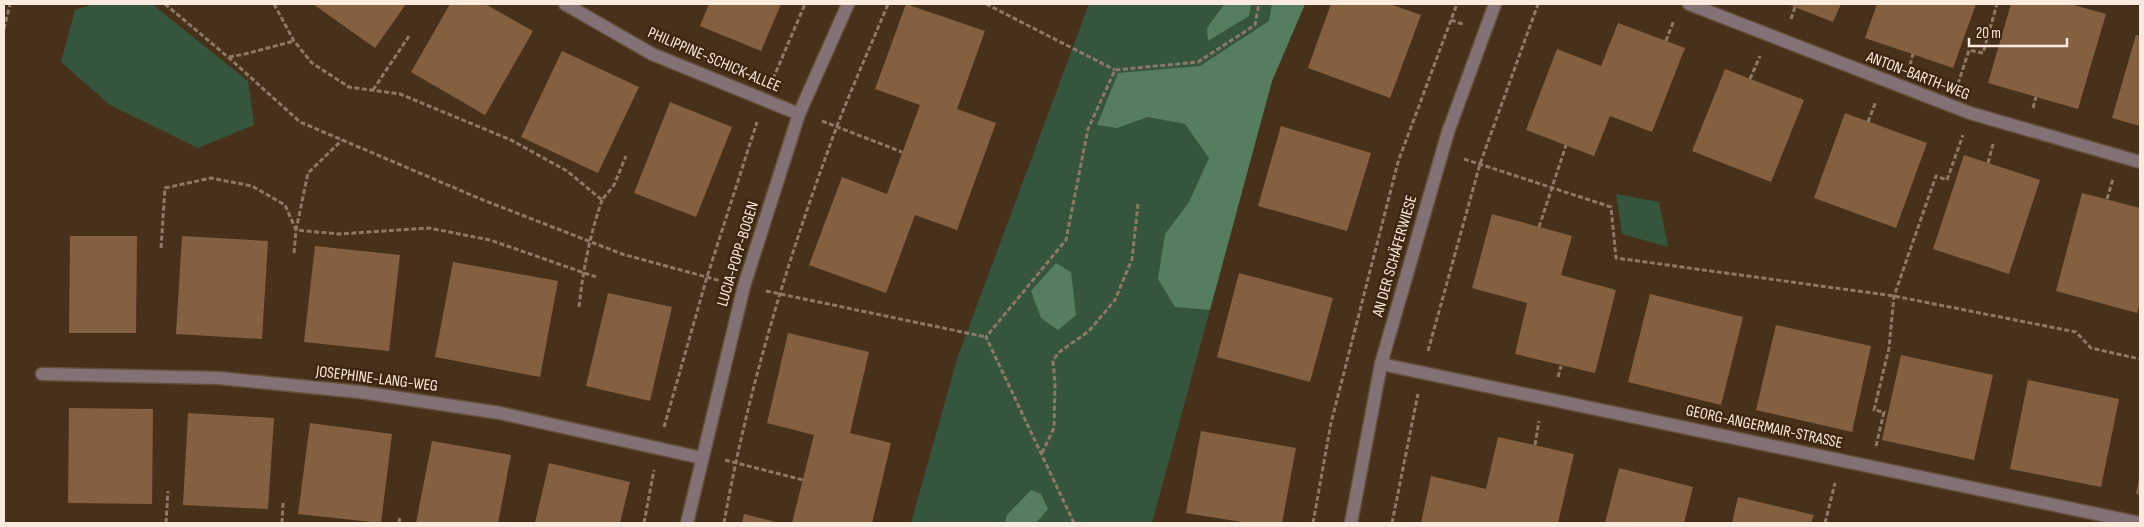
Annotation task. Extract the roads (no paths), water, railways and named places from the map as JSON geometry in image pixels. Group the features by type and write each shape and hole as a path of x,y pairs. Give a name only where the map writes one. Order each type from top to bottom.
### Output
{"street":[{"name":"PHILIPPINE-SCHICK-ALLEE","path":"564,4 652,54 800,114"},
{"name":"LUCIA-POPP-BOGEN","path":"687,523 744,286 800,114 848,4"},
{"name":"AN DER SCHÄFERWIESE","path":"1351,523 1381,364 1442,152 1495,4"},
{"name":"ANTON-BARTH-WEG","path":"1689,4 1970,113 2140,162"},
{"name":"GEORG-ANGERMAIR-STRASSE","path":"1381,364 2140,523"},
{"name":"JOSEPHINE-LANG-WEG","path":"42,374 219,378 360,392 500,412 702,458"}]}
